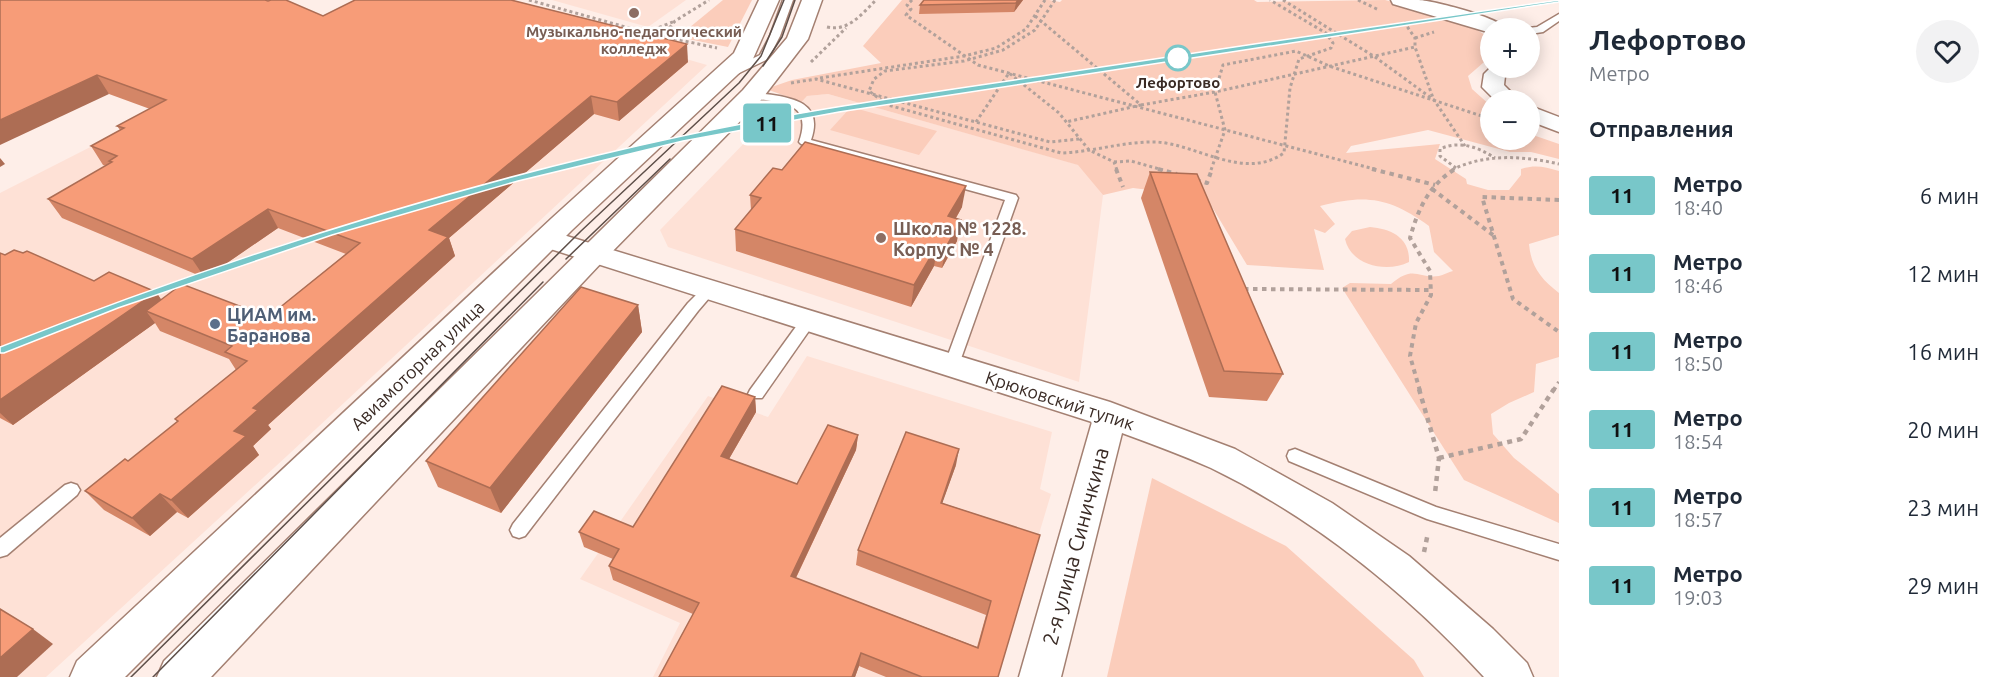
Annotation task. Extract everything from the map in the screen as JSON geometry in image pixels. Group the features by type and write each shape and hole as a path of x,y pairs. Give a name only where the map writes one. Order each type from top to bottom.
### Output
{"main road":[{"path":"729,62 769,0"},
{"path":"180,677 592,254 752,95 790,72 798,39 812,0"},
{"name":"Авиамоторная улица","path":"93,677 729,62"}],"street":[{"path":"1393,10 1467,18 1480,23"},
{"path":"1540,117 1559,125"},
{"name":"Крюковский тупик","path":"547,239 1110,415 1178,440 1236,465 1302,501 1370,547 1438,603 1512,677"},
{"name":"2-я улица Синичкина","path":"1040,677 1110,415"}],"lane":[{"path":"729,62 764,57 775,36 788,0"},
{"path":"1540,30 1559,17"},
{"path":"752,95 794,103 805,110 811,118 812,128 805,142 1012,198 952,366"},
{"path":"519,531 693,307 709,290"},
{"path":"756,394 808,321"},
{"path":"1295,456 1433,514 1559,552"},
{"path":"0,549 71,490"}],"path":[{"path":"529,0 662,37 729,62"},
{"path":"647,33 675,21 709,0"},
{"path":"790,72 831,45 876,0"},
{"path":"912,0 907,5 911,9 906,15 978,65 1140,106 1434,187 1494,235"},
{"path":"816,79 964,56 996,48 1026,29 1045,0"},
{"path":"1055,0 1035,30 1002,51 969,59 885,71 870,83 869,91 888,105 1050,150 1074,153 1126,142 1155,141 1253,165 1266,164 1278,160 1284,153 1292,77 1297,61 1306,55 1331,48 1333,44 1332,39 1326,33 1270,0"},
{"path":"1283,0 1375,57 1434,100"},
{"path":"1358,0 1393,10 1404,22 1415,38 1415,47 1434,100 1465,146"},
{"path":"1035,16 1140,106"},
{"path":"829,18 827,28 847,27"},
{"path":"662,37 675,21"},
{"path":"1066,122 1215,92 1415,47"},
{"path":"1009,73 1059,113 1089,150 1114,162 1131,161 1207,183 1225,130 1215,92 1223,65 1296,51 1329,66 1480,115"},
{"path":"976,122 1009,73"},
{"path":"1456,168 1440,156 1440,150 1452,145 1465,146 1480,150 1496,159"},
{"path":"1423,556 1433,514 1439,458 1410,356 1416,323 1431,295 1430,271 1410,238 1418,210 1434,187 1456,168 1496,159 1520,158 1559,164"},
{"path":"1114,162 1123,187"},
{"path":"1559,200 1482,197 1513,299 1559,332"},
{"path":"1241,289 1431,290"},
{"path":"1439,458 1521,438 1559,382"}],"shaded area":[{"name":"ЦИАМ им. Баранова","path":"379,0 481,0 707,65 46,677 0,677 0,193"},
{"name":"Музыкально-педагогический колледж","path":"552,0 686,0 648,27"},
{"path":"723,0 752,0 728,47 678,37"},
{"path":"902,0 1049,0 1060,2 1062,0 1254,0 1257,2 1385,0 1440,14 1468,24 1480,32 1480,66 1468,76 1472,89 1480,96 1480,144 1428,130 1351,146 1346,153 1440,144 1435,159 1466,179 1467,184 1488,190 1509,190 1521,175 1521,169 1526,167 1559,171 1559,235 1529,244 1538,272 1559,293 1559,357 1536,364 1534,392 1491,414 1493,434 1514,458 1559,494 1559,523 1464,480 1342,288 1350,283 1391,284 1411,273 1439,276 1453,271 1434,252 1429,226 1390,204 1365,200 1337,202 1320,206 1335,224 1325,233 1314,229 1324,270 1247,265 1206,197 1133,188 1103,195 1078,165 828,94 807,96 769,138 754,133 791,98 766,89 792,80 881,63 863,46"},
{"name":"Школа № 1228. Корпус № 4","path":"828,94 1079,165 1103,195 1079,382 668,247 660,230 754,133 769,138 807,96"},
{"path":"851,107 937,131 919,155 830,130"},
{"path":"1540,137 1559,144 1559,159 1531,152 1503,150 1540,150"},
{"path":"1370,227 1386,230 1398,236 1409,254 1409,262 1381,267 1371,265 1354,256 1345,239 1352,231"},
{"path":"807,356 1052,432 1040,489 1051,494 996,677 653,677 680,623 580,579 708,396 768,417"},
{"path":"1152,478 1286,546 1414,660 1424,677 1107,677"}],"building":[{"path":"0,0 286,0 323,16 355,0 511,0 687,44 617,102 591,96 429,230 448,237 253,408 258,410 234,431 246,436 171,500 160,494 132,518 85,491 125,459 128,461 178,421 175,419 247,361 225,352 232,346 146,311 182,284 268,317 360,243 268,209 192,259 48,199 112,162 109,161 117,156 91,146 124,128 117,126 166,100 97,75 0,120"},
{"path":"924,0 1018,0 1016,3 920,5"},
{"path":"805,142 966,186 948,216 961,220 946,247 938,244 914,285 735,229 761,198 750,195 773,168 782,170"},
{"path":"1150,172 1197,174 1283,374 1224,371"},
{"path":"14,250 23,253 27,251 94,281 109,272 156,292 0,400 0,253 5,255"},
{"path":"581,287 638,305 490,488 426,461"},
{"path":"722,386 755,397 721,456 797,484 828,425 858,435 791,576 978,648 991,601 858,550 906,432 959,449 941,503 1040,535 998,677 922,677 861,653 852,677 659,677 699,603 609,566 619,549 579,532 594,511 633,527"},
{"path":"0,609 33,629 0,658"}],"tram line":[{"path":"131,677 581,231 739,83 761,56 784,0"},
{"path":"763,66 782,37 795,0"},
{"path":"566,259 670,159"},
{"path":"153,677 543,282"}],"metro line":[{"name":"11","path":"0,350 114,306 329,233 515,178 683,138 839,109 1559,0"}],"place":[{"name":"Музыкально-педагогический колледж","path":"634,13"},
{"name":"Лефортово","path":"1178,58"},
{"name":"Школа № 1228. Корпус № 4","path":"881,238"},
{"name":"ЦИАМ им. Баранова","path":"215,324"}]}
